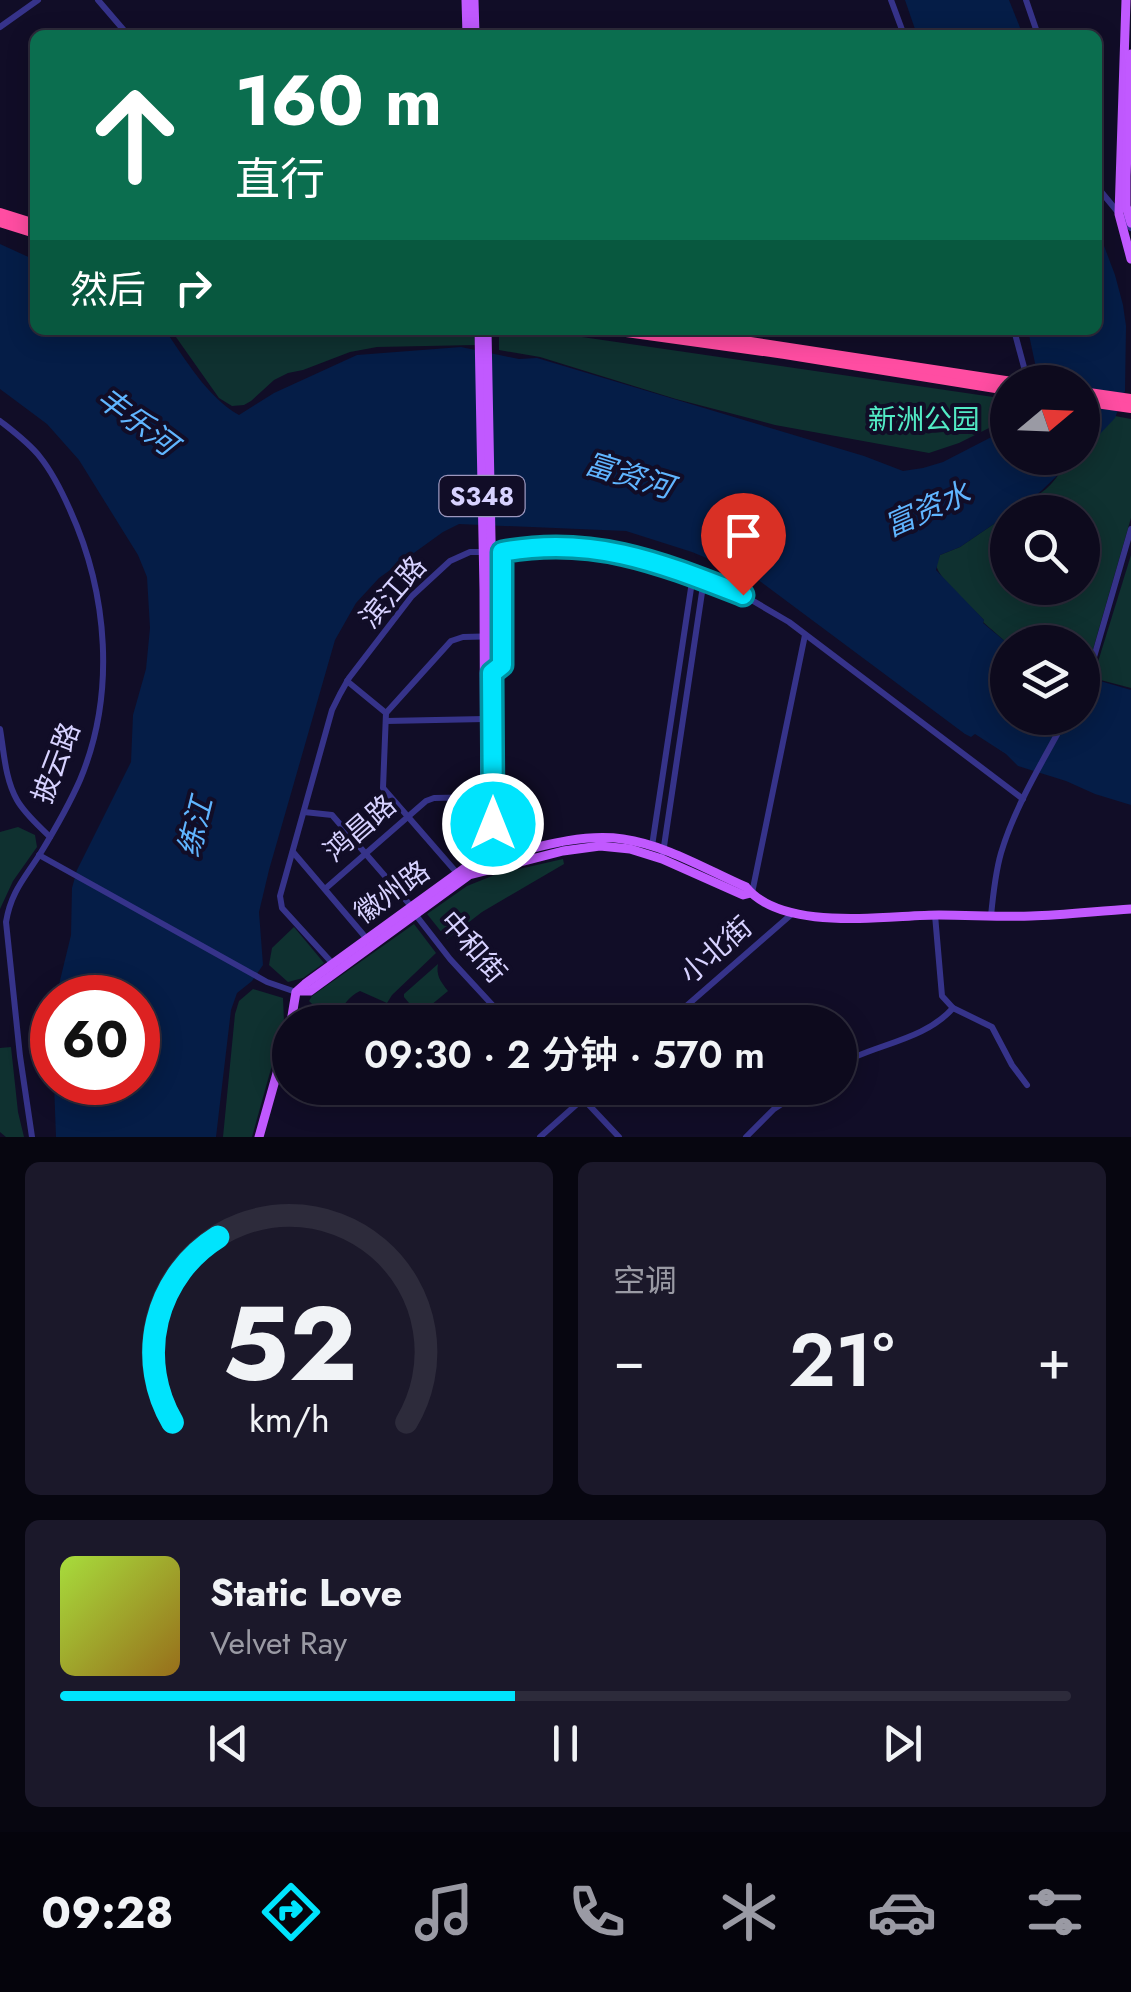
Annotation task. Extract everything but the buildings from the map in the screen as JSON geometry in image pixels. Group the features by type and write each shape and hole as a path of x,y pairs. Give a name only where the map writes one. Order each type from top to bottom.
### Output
{"highway":[{"path":"0,213 30,222"},
{"path":"0,222 30,231"},
{"path":"648,335 990,387"},
{"path":"739,335 990,378"},
{"path":"1100,396 1129,403"},
{"path":"1100,402 1129,403"}],"main road":[{"path":"466,0 467,30"},
{"path":"474,0 475,30"},
{"path":"1126,0 1119,214 1131,259"},
{"path":"1131,54 1126,206 1131,225"},
{"name":"S348","path":"479,335 490,666 484,719 489,864"},
{"name":"S348","path":"487,335 489,864"},
{"name":"徽州路","path":"296,992 310,990 457,873 590,838 622,838 746,887 776,907 813,916 1034,916 1131,909"},
{"name":"徽州路","path":"296,992 366,939 489,864"},
{"path":"294,1005 296,992"},
{"path":"259,1137 272,1092"}],"street":[{"path":"0,28 38,0"},
{"path":"98,0 124,30"},
{"path":"891,0 902,30"},
{"path":"1026,0 1036,30"},
{"path":"1102,193 1131,225"},
{"path":"1015,335 1023,365"},
{"name":"披云路","path":"0,421 39,455 66,502 90,564 101,620 103,680 90,752 43,857 13,893 8,910 6,928 32,1137"},
{"path":"1100,636 1131,529"},
{"name":"滨江路","path":"332,964 280,904 332,710 347,681 402,607 450,561 470,552 548,547 597,549 641,557 704,579 759,604 805,635 1024,797"},
{"path":"490,666 502,665 502,552"},
{"path":"657,852 693,575"},
{"path":"657,852 704,579"},
{"path":"752,893 805,635"},
{"path":"457,873 383,788 386,717 451,641 502,636"},
{"path":"347,681 386,717 484,719"},
{"path":"0,729 14,793 24,810 50,836"},
{"path":"991,916 1002,850 1024,797 1057,735"},
{"name":"鸿昌路","path":"324,889 422,804 434,798 485,797"},
{"name":"中和街","path":"304,812 332,814 450,959 493,1005"},
{"path":"292,850 366,939"},
{"path":"43,857 267,982 296,992"},
{"name":"小北街","path":"687,1005 794,912"},
{"path":"936,915 940,989 944,999 953,1008 992,1027 1027,1086"},
{"path":"857,1057 913,1035 940,1021 953,1008"},
{"path":"540,1137 575,1105"},
{"path":"589,1105 619,1137"},
{"path":"746,1137 780,1105"}],"green space":[{"path":"175,335 474,335 475,345 377,347 350,352 274,380 244,405 232,406 219,398"},
{"name":"新洲公园","path":"499,335 568,335 990,397 990,428 929,453 775,425 540,357 499,350"},
{"path":"1115,416 1131,419 1131,518 1100,625 990,625 990,628 950,586 936,565 940,555 990,527 990,605 1100,605 1100,495 1037,495 1058,475 1100,475 1100,433"},
{"path":"1131,555 1131,688 1100,680 1100,655"},
{"path":"18,827 35,835 37,847 13,881 0,909 0,832"},
{"path":"563,859 564,864 482,912 447,939 427,914 467,886 497,874"},
{"path":"414,924 436,953 387,1003 360,991 344,1005 313,1005 309,1001"},
{"path":"294,927 324,963 303,978 288,982 269,965 272,948"},
{"path":"438,964 439,978 448,991 431,1005 411,1005 404,994"},
{"path":"253,989 283,998 283,1005 272,1005 272,1065 252,1137 223,1137 235,1014 239,1001"},
{"path":"11,1047 24,1137 6,1137 0,1132 0,1048"}],"water":[{"path":"905,0 1009,0 1021,30 915,30"},
{"path":"1102,241 1115,275 1126,326 1125,391 1115,418 1100,434 1100,365 1035,365 1029,335 1102,335"},
{"path":"0,244 30,258 30,335 168,335 207,388 239,415 274,393 357,355 461,347 519,359 537,358 903,471 943,462 990,438 990,475 1059,475 1037,495 990,495 990,527 940,555 936,570 990,629 990,735 1100,735 1100,681 1131,690 1131,805 1018,766 975,734 965,734 757,579 626,531 459,524 379,578 356,603 335,640 259,912 263,965 237,993 231,1010 216,1137 56,1137 55,1105 160,1105 160,975 61,975 71,935 72,888 77,870 131,762 133,715 146,669 150,628 147,577 138,555 79,460 47,424 0,389"}],"route":[{"path":"493,824 492,673 502,665 502,552 548,547 613,551 668,566 743,595"}],"water label":[{"name":"丰乐河","path":"137,421"},
{"name":"富资河","path":"629,475"},
{"name":"富资水","path":"927,509"},
{"name":"练江","path":"195,827"}]}
